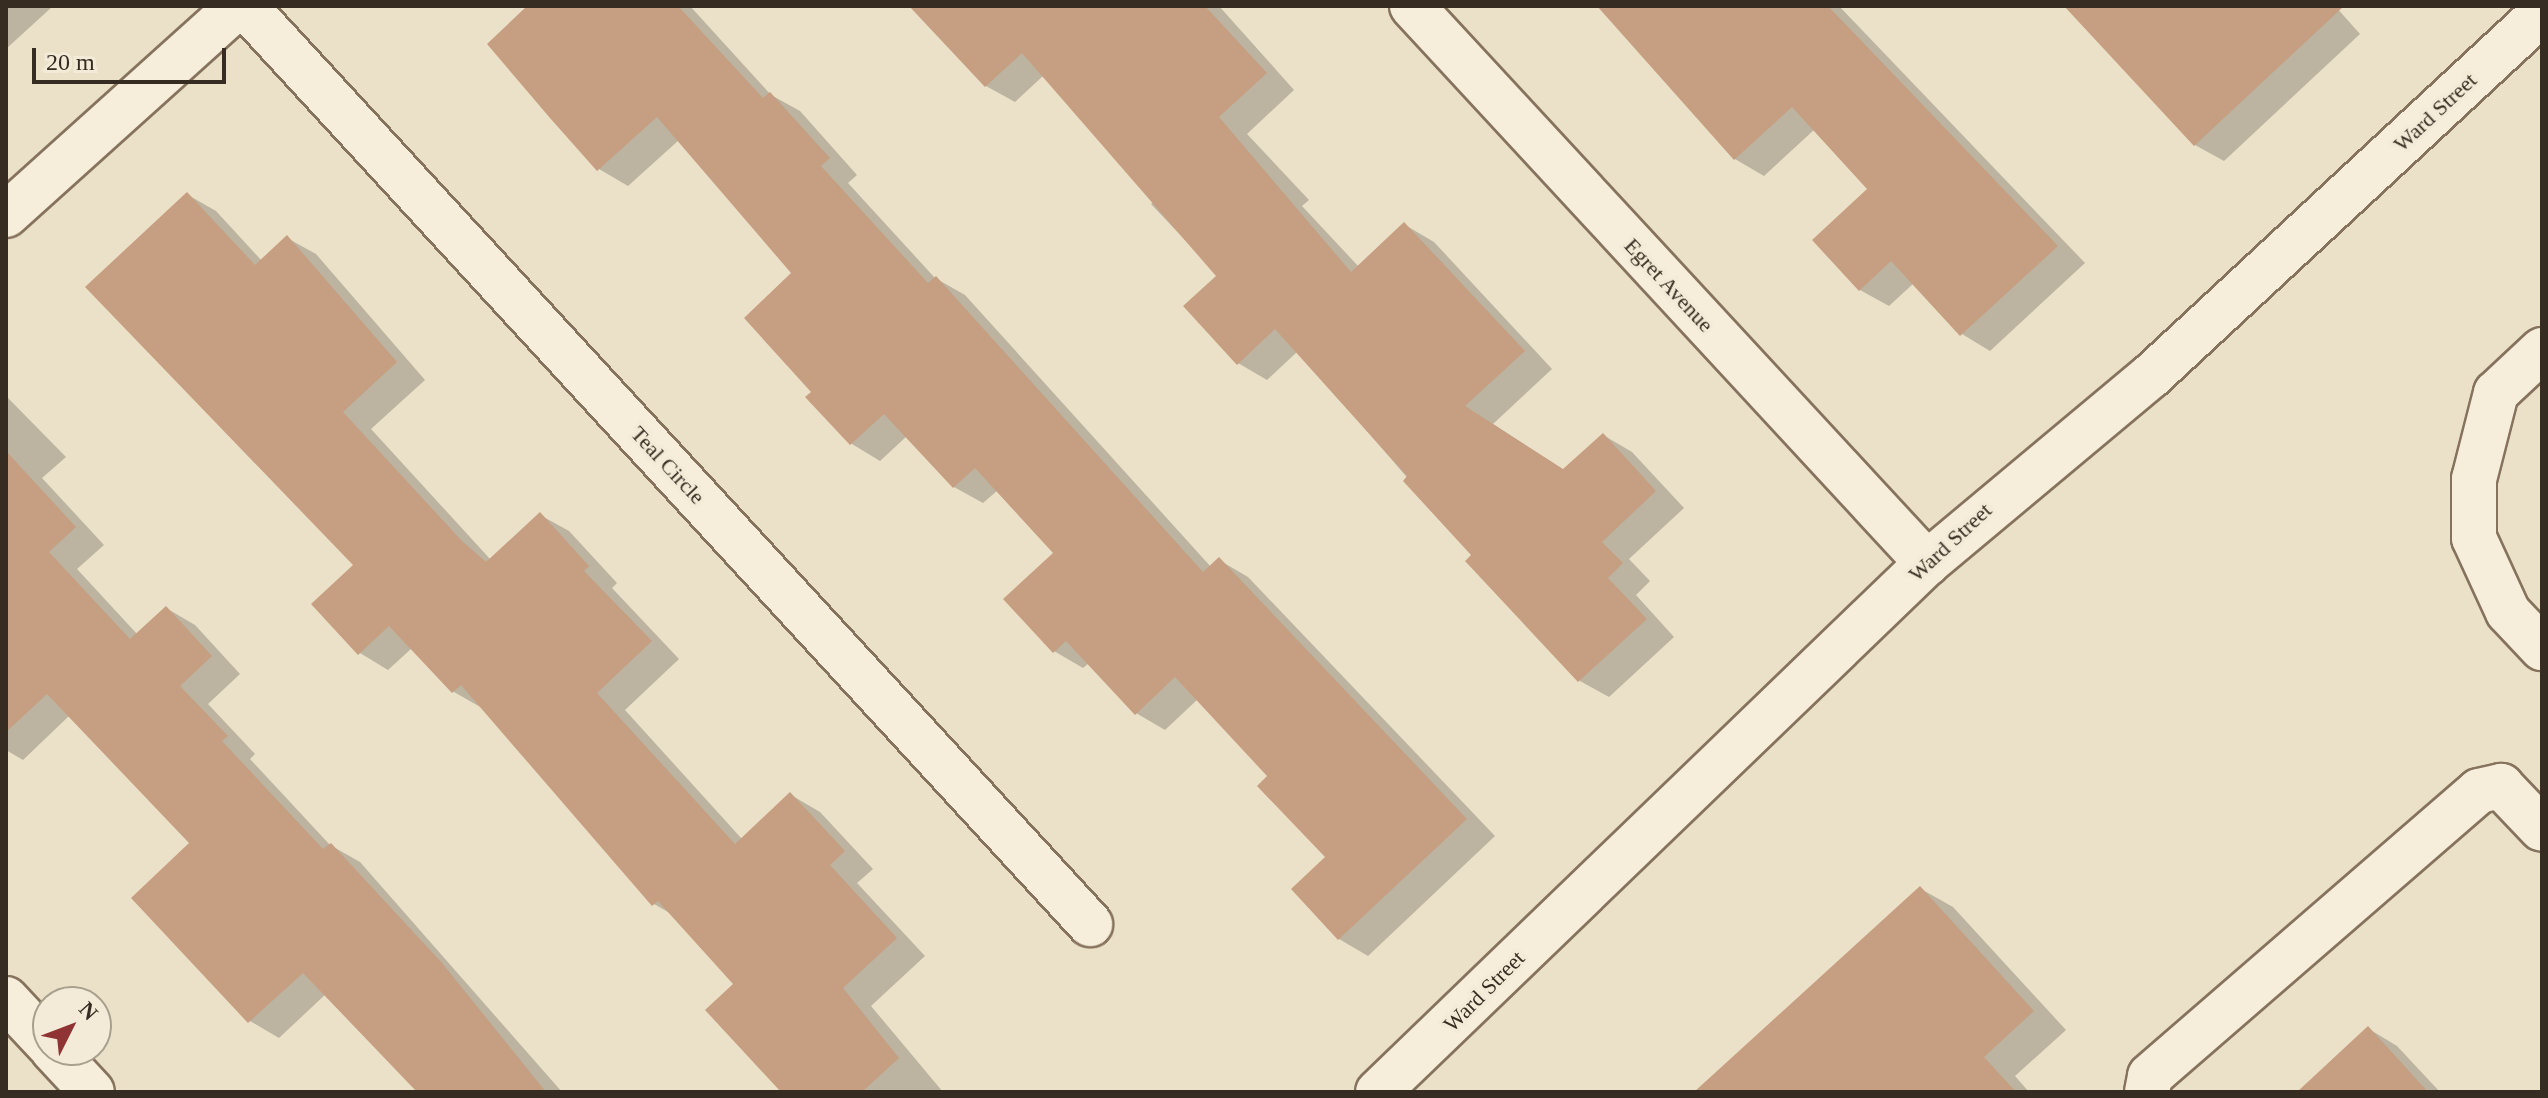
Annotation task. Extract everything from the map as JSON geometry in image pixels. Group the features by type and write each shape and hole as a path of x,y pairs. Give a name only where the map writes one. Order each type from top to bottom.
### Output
{"street":[{"path":"6,215 238,6"},
{"name":"Teal Circle","path":"245,6 1090,924"},
{"name":"Egret Avenue","path":"1412,6 1927,563"},
{"name":"Ward Street","path":"1378,1092 1927,563 2151,376 2542,13"},
{"path":"2542,350 2496,393 2474,479 2474,538 2508,612 2542,648"},
{"path":"2147,1092 2150,1076 2479,791 2501,786 2542,829"},
{"path":"6,999 32,1027"},
{"path":"68,1066 92,1092"}],"building":[{"path":"527,6 678,6 763,98 770,92 830,158 821,166 928,283 936,276 1203,572 1219,557 1467,819 1338,940 1291,889 1325,857 1257,786 1267,776 1175,677 1135,715 1066,641 1053,653 1003,599 1053,553 975,468 953,488 884,414 850,445 805,397 811,392 744,318 791,273 657,117 597,171 550,118 487,44"},
{"path":"909,6 1205,6 1267,73 1219,117 1351,272 1404,222 1525,351 1465,406 1563,469 1603,433 1656,491 1602,542 1623,563 1608,578 1647,619 1578,682 1465,561 1471,555 1403,481 1407,476 1275,329 1237,365 1183,306 1216,276 1022,53 985,87"},
{"path":"1597,6 1828,6 2058,246 1960,336 1891,261 1859,291 1812,240 1867,189 1792,107 1734,160"},
{"path":"2064,6 2344,6 2194,146"},
{"path":"187,192 255,265 287,235 397,362 343,412 462,541 486,562 540,512 589,566 584,571 652,641 597,693 735,844 790,792 845,851 830,865 897,938 843,988 899,1058 862,1092 781,1092 705,1010 733,984 658,901 652,906 461,685 452,693 389,626 358,655 311,604 353,565 85,287"},
{"path":"6,451 76,527 49,552 130,639 166,606 212,656 180,686 228,736 222,741 323,849 331,843 442,963 546,1092 417,1092 303,973 248,1023 131,898 189,843 47,694 6,732"},
{"path":"1920,886 2034,1011 1984,1057 2016,1092 1694,1092"},
{"path":"2368,1026 2428,1092 2297,1092"}]}
